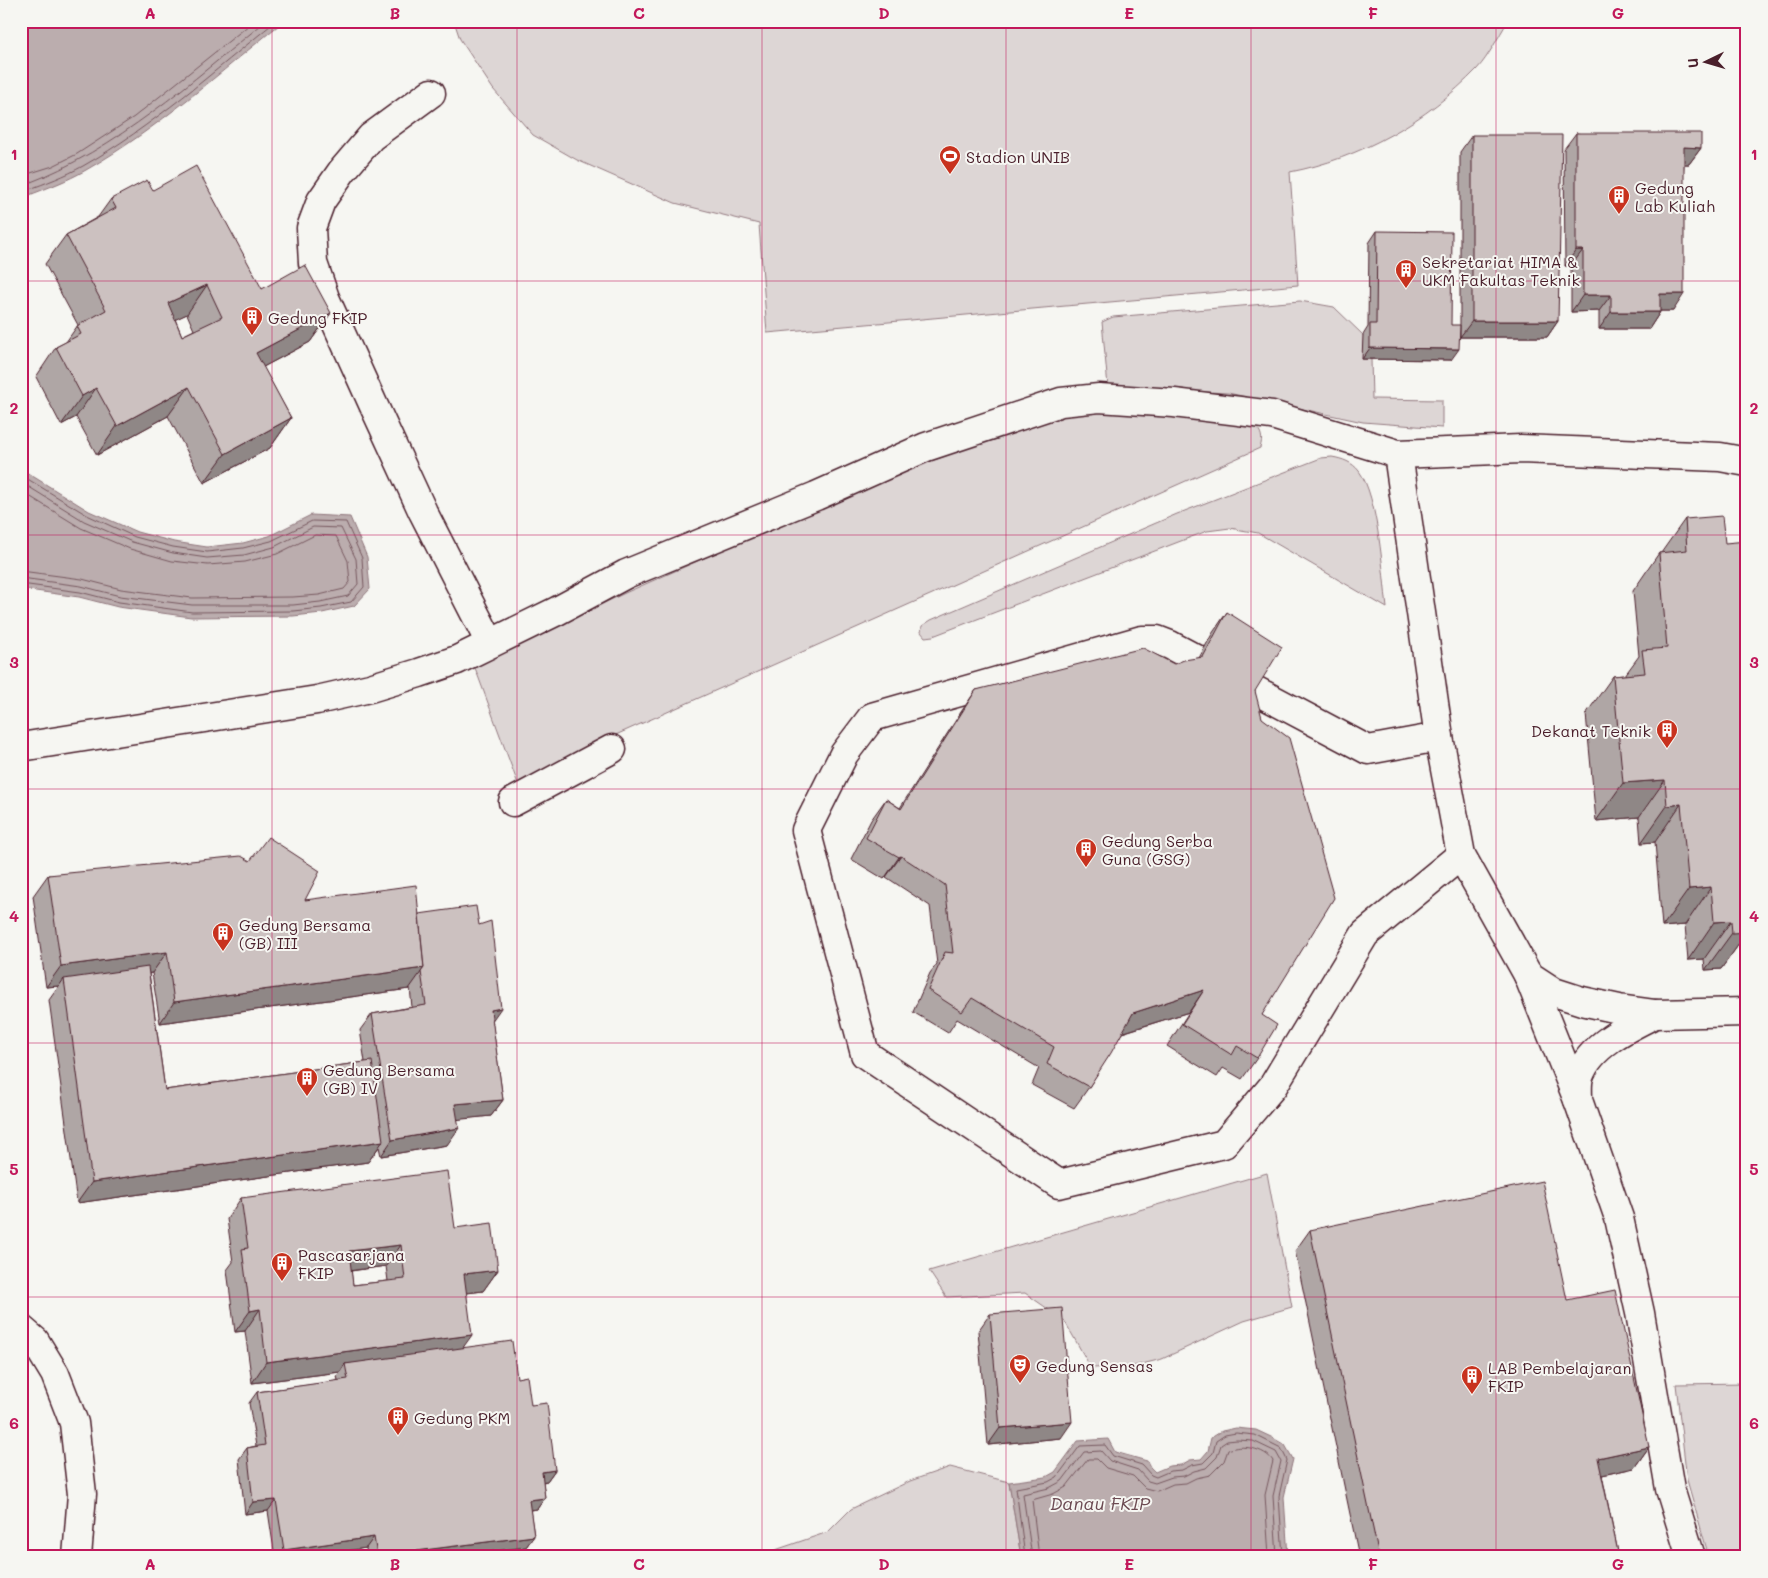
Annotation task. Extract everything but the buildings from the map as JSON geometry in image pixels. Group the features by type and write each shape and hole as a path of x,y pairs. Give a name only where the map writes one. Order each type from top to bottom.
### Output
{"lane":[{"path":"431,93 371,138 342,171 321,201 311,228 313,263 325,298 423,512 490,643"},
{"path":"21,747 317,700 370,688 419,673 457,660 557,611 626,574 816,496 926,447 1061,402 1100,398 1174,402 1272,415 1398,454 1521,449 1720,457 1747,462"},
{"path":"1398,454 1439,737 1461,855 1528,975 1578,1100 1619,1218 1640,1313 1670,1489 1691,1557"},
{"path":"1439,737 1368,750 1170,645 1156,640 1142,640 872,717 844,754 806,830 865,1054 1059,1184 1224,1144 1273,1086 1365,934 1461,855"},
{"path":"513,802 612,749"},
{"path":"1528,975 1554,992 1582,1001 1655,1014 1747,1012"},
{"path":"1578,1100 1579,1078 1588,1062 1606,1042 1655,1014"},
{"path":"21,1329 35,1341 55,1374 74,1423 82,1494 77,1557"}],"shaded area":[{"name":"Stadion UNIB","path":"454,21 1508,21 1477,69 1458,88 1414,121 1391,135 1341,158 1290,172 1298,285 767,333 759,224 675,203 577,160 533,135 493,89 460,39"},
{"path":"1300,301 1334,307 1363,335 1371,359 1372,399 1442,400 1442,428 1363,422 1228,393 1108,387 1102,322 1113,317"},
{"path":"1104,409 1255,425 1262,438 1261,444 1260,448 609,738 518,784 474,665 625,593 895,474 1063,414"},
{"path":"1332,457 1350,463 1359,471 1371,498 1379,536 1387,608 1258,533 1230,528 1207,531 933,636 925,637 921,632 922,626 931,620 1177,514 1321,458"},
{"path":"1267,1173 1292,1307 1244,1321 1162,1359 1130,1367 1091,1368 1064,1320 1025,1293 946,1297 929,1271"},
{"path":"1747,1383 1747,1557 1709,1557 1687,1480 1676,1384"},
{"path":"950,1467 1009,1482 1021,1557 755,1557 828,1532 851,1509 910,1481"}],"water":[{"path":"21,21 284,21 138,137 79,174 27,196 21,195"},
{"path":"21,469 89,511 137,532 174,542 207,547 243,543 269,536 311,515 350,517 367,557 370,589 354,606 322,613 293,616 191,617 118,607 79,597 21,589"},
{"name":"Danau FKIP","path":"1236,1428 1256,1430 1271,1437 1285,1445 1293,1459 1284,1497 1288,1557 1021,1557 1009,1482 1046,1477 1055,1472 1078,1441 1108,1439 1115,1452 1147,1461 1155,1472 1169,1466 1181,1465 1190,1460 1201,1459 1208,1451 1211,1438 1222,1431"}],"place":[{"name":"Stadion UNIB","path":"950,175"},
{"name":"Gedung Lab Kuliah","path":"1619,215"},
{"name":"Sekretariat HIMA & UKM Fakultas Teknik","path":"1406,289"},
{"name":"Gedung FKIP","path":"252,336"},
{"name":"Dekanat Teknik","path":"1667,749"},
{"name":"Gedung Serba Guna (GSG)","path":"1086,868"},
{"name":"Gedung Bersama (GB) III","path":"223,952"},
{"name":"Gedung Bersama (GB) IV","path":"307,1097"},
{"name":"Pascasarjana FKIP","path":"282,1282"},
{"name":"Gedung Sensas","path":"1020,1384"},
{"name":"LAB Pembelajaran FKIP","path":"1472,1395"},
{"name":"Gedung PKM","path":"398,1436"}]}
